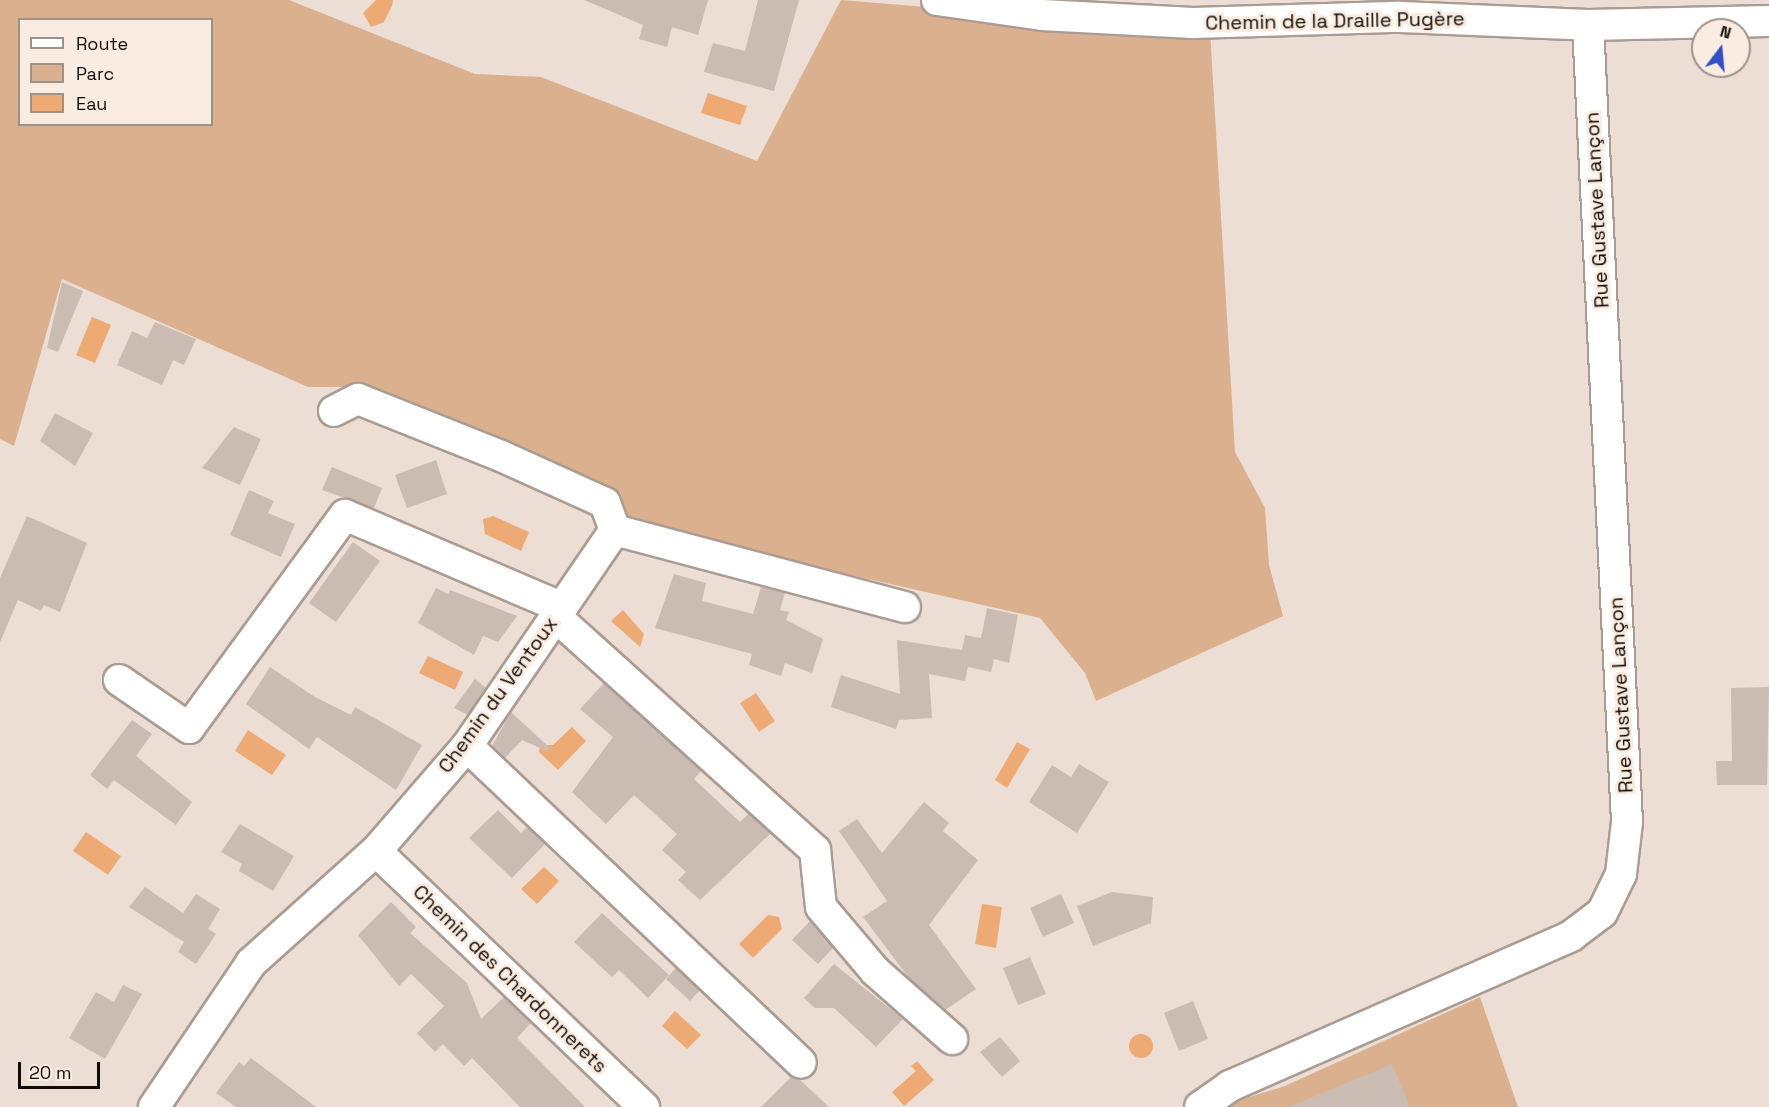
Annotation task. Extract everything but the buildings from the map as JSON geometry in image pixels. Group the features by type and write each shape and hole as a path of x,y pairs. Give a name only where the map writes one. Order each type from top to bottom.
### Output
{"street":[{"name":"Chemin de la Draille Pugère","path":"937,0 1042,15 1193,23 1400,17 1588,25 1769,21"},
{"name":"Rue Gustave Lançon","path":"1200,1107 1230,1086 1571,936 1602,913 1621,874 1627,822 1588,25"},
{"path":"334,411 358,399 501,456 605,503 615,530 905,607"},
{"path":"119,680 189,728 345,515 558,612 815,850 821,907 875,970 952,1039"},
{"name":"Chemin du Ventoux","path":"154,1107 251,963 376,851 467,746 615,530"},
{"path":"467,746 801,1063"},
{"name":"Chemin des Chardonnerets","path":"376,851 644,1107"}],"green space":[{"path":"0,0 289,0 475,74 541,77 757,161 841,0 1210,30 1235,452 1265,508 1269,565 1283,616 1096,701 1085,673 1040,618 635,526 616,497 356,387 308,387 62,279 14,446 0,439"},
{"path":"1480,997 1518,1107 1217,1107 1285,1086"}],"water":[{"path":"376,0 393,0 384,22 371,27 363,13"},
{"path":"708,93 747,106 740,125 701,113"},
{"path":"92,317 111,325 95,363 76,355"},
{"path":"493,516 529,532 521,551 485,534 483,519"},
{"path":"623,610 644,634 640,647 611,621"},
{"path":"428,656 463,672 455,690 419,673"},
{"path":"756,693 775,721 759,732 740,703"},
{"path":"572,727 586,741 558,770 539,752 540,745 553,745"},
{"path":"248,730 286,755 272,775 235,751"},
{"path":"1017,742 1030,749 1007,788 995,780"},
{"path":"86,832 121,856 108,875 73,851"},
{"path":"544,867 559,881 537,904 521,889"},
{"path":"982,904 1002,907 996,948 975,944"},
{"path":"768,915 779,917 782,929 753,958 739,944"},
{"path":"675,1011 701,1035 687,1049 662,1026"},
{"path":"1141,1034 1146,1035 1152,1041 1152,1051 1146,1057 1141,1058 1136,1057 1130,1051 1129,1046 1130,1041 1136,1035"},
{"path":"917,1061 934,1080 904,1106 892,1092 916,1071 911,1066"}]}
